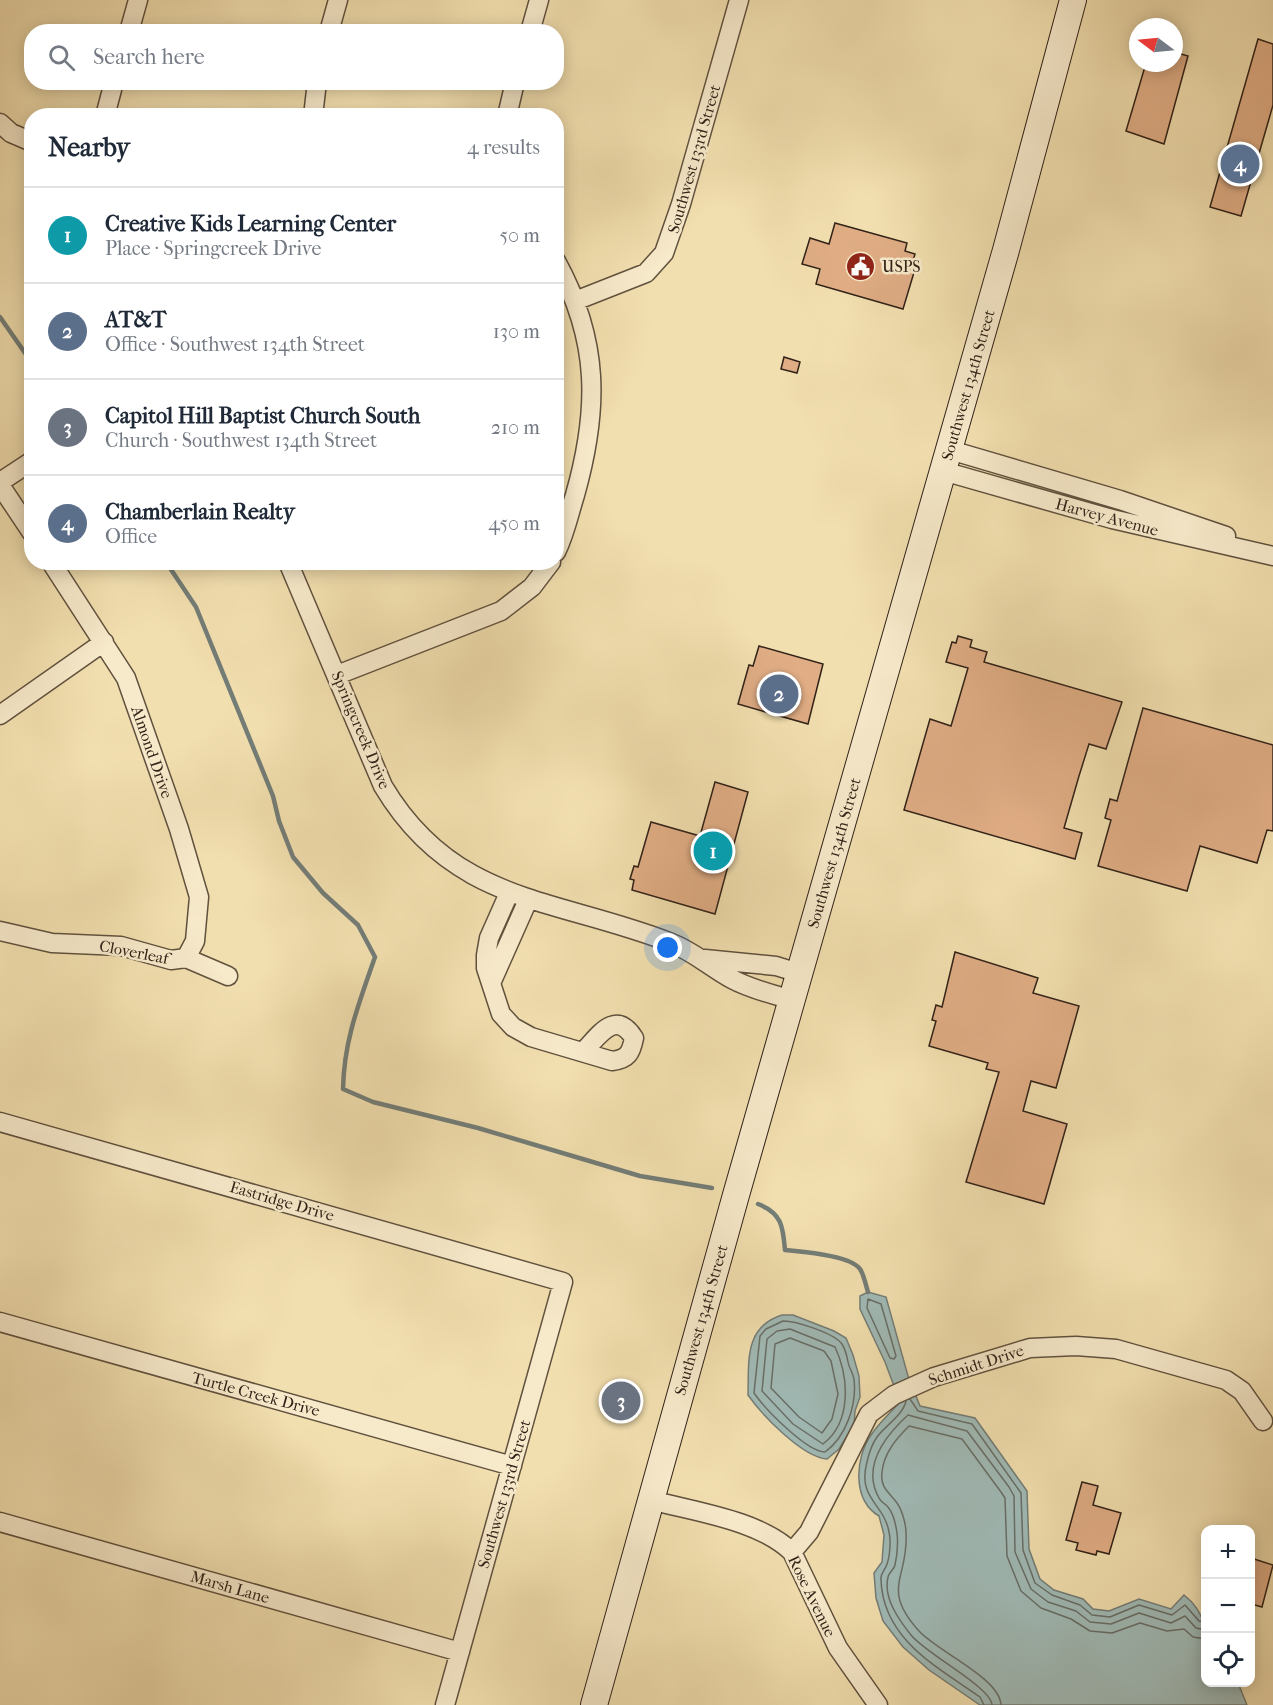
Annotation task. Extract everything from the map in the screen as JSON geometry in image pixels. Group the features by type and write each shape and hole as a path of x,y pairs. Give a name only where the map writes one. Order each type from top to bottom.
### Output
{"main road":[{"name":"Southwest 134th Street","path":"594,1705 799,974 947,460 1073,0"}],"street":[{"path":"131,24 138,0"},
{"path":"332,24 338,0"},
{"path":"532,24 539,0"},
{"name":"Southwest 133rd Street","path":"575,301 637,278 655,265 664,253 681,204 739,0"},
{"path":"107,108 112,90"},
{"path":"314,108 316,90"},
{"path":"509,108 513,90"},
{"path":"0,123 11,133 24,139"},
{"path":"564,278 575,301 589,354 592,412 587,453 564,526"},
{"name":"Harvey Avenue","path":"947,460 1176,518 1273,555"},
{"path":"24,467 0,484 24,521"},
{"name":"Almond Drive","path":"56,570 126,678 198,884 196,931 186,958"},
{"name":"Springcreek Drive","path":"291,570 337,675 366,750 394,805 430,845 455,865 509,893 657,937 704,958 732,979 792,1000"},
{"path":"337,675 501,611 532,587 545,570"},
{"path":"0,715 104,642"},
{"path":"509,893 489,938 486,968 501,1014 513,1027 553,1045 584,1052"},
{"path":"492,981 528,900"},
{"name":"Cloverleaf","path":"0,931 52,944 121,946 171,960 186,958 228,976"},
{"name":"Springcreek Drive","path":"704,958 776,966 799,974"},
{"name":"Eastridge Drive","path":"0,1122 564,1282"},
{"name":"Southwest 133rd Street","path":"445,1705 564,1282"},
{"name":"Turtle Creek Drive","path":"0,1322 512,1466"},
{"name":"Schmidt Drive","path":"792,1552 809,1532 863,1422 894,1395 916,1384 1030,1347 1076,1346 1116,1350 1226,1380 1242,1391 1263,1421"},
{"name":"Rose Avenue","path":"651,1500 755,1529 773,1537 792,1552 838,1648 878,1705"},
{"name":"Marsh Lane","path":"0,1522 460,1652"}],"water":[{"path":"868,1292 886,1297 908,1376 920,1406 975,1418 1027,1491 1029,1549 1040,1579 1054,1590 1083,1599 1093,1609 1109,1611 1139,1599 1171,1609 1184,1595 1194,1604 1201,1616 1201,1687 1240,1687 1247,1705 980,1705 929,1670 903,1647 883,1621 876,1598 874,1573 882,1562 884,1535 879,1516 864,1500 859,1478 859,1467 866,1444 878,1426 900,1402 885,1362 860,1309 860,1296"},
{"path":"782,1315 793,1315 834,1331 846,1338 853,1355 859,1376 860,1397 855,1411 854,1425 839,1449 827,1459 806,1451 783,1434 748,1395 749,1358 755,1337 770,1320"}],"building":[{"path":"1258,39 1273,44 1273,105 1241,216 1210,207"},
{"path":"1183,55 1188,56 1164,144 1126,131 1143,72 1183,72"},
{"name":"USPS","path":"835,223 907,243 905,251 915,254 911,268 915,269 903,309 816,284 820,269 802,264 810,238 829,244"},
{"path":"784,357 800,362 797,373 781,369"},
{"path":"958,636 972,640 970,647 987,652 984,662 1122,702 1106,749 1089,744 1079,776 1064,828 1082,833 1075,859 904,810 930,719 951,726 968,668 946,662 952,642 956,643"},
{"path":"759,646 823,664 808,724 738,704 749,665 753,666"},
{"path":"1143,708 1273,745 1273,831 1267,830 1257,863 1200,846 1187,891 1098,866 1111,820 1105,818 1110,799 1117,801"},
{"path":"715,782 748,792 715,914 632,890 634,880 630,879 634,866 638,867 651,822 700,836"},
{"path":"955,952 1038,978 1033,993 1079,1006 1056,1088 1031,1081 1023,1111 1067,1124 1044,1204 966,1182 999,1072 986,1069 988,1063 929,1046 936,1021 932,1020 936,1005 942,1007"},
{"path":"1082,1482 1098,1486 1093,1505 1121,1513 1109,1554 1097,1551 1096,1555 1076,1550 1078,1543 1066,1540"},
{"path":"1255,1559 1273,1565 1262,1607 1255,1605"}],"waterway":[{"path":"0,317 24,352"},
{"path":"171,570 196,607 273,796 279,821 293,857 323,893 358,925 375,957 349,1038 343,1089 373,1102 478,1128 640,1176 712,1188"},
{"path":"758,1204 777,1216 782,1228 785,1250 836,1257 855,1264 861,1271 868,1292"}],"place":[{"name":"Chamberlain Realty","path":"1240,164"},
{"name":"USPS","path":"861,266"},
{"name":"AT&T","path":"779,694"},
{"name":"Creative Kids Learning Center","path":"713,851"},
{"name":"Capitol Hill Baptist Church South","path":"621,1401"}]}
